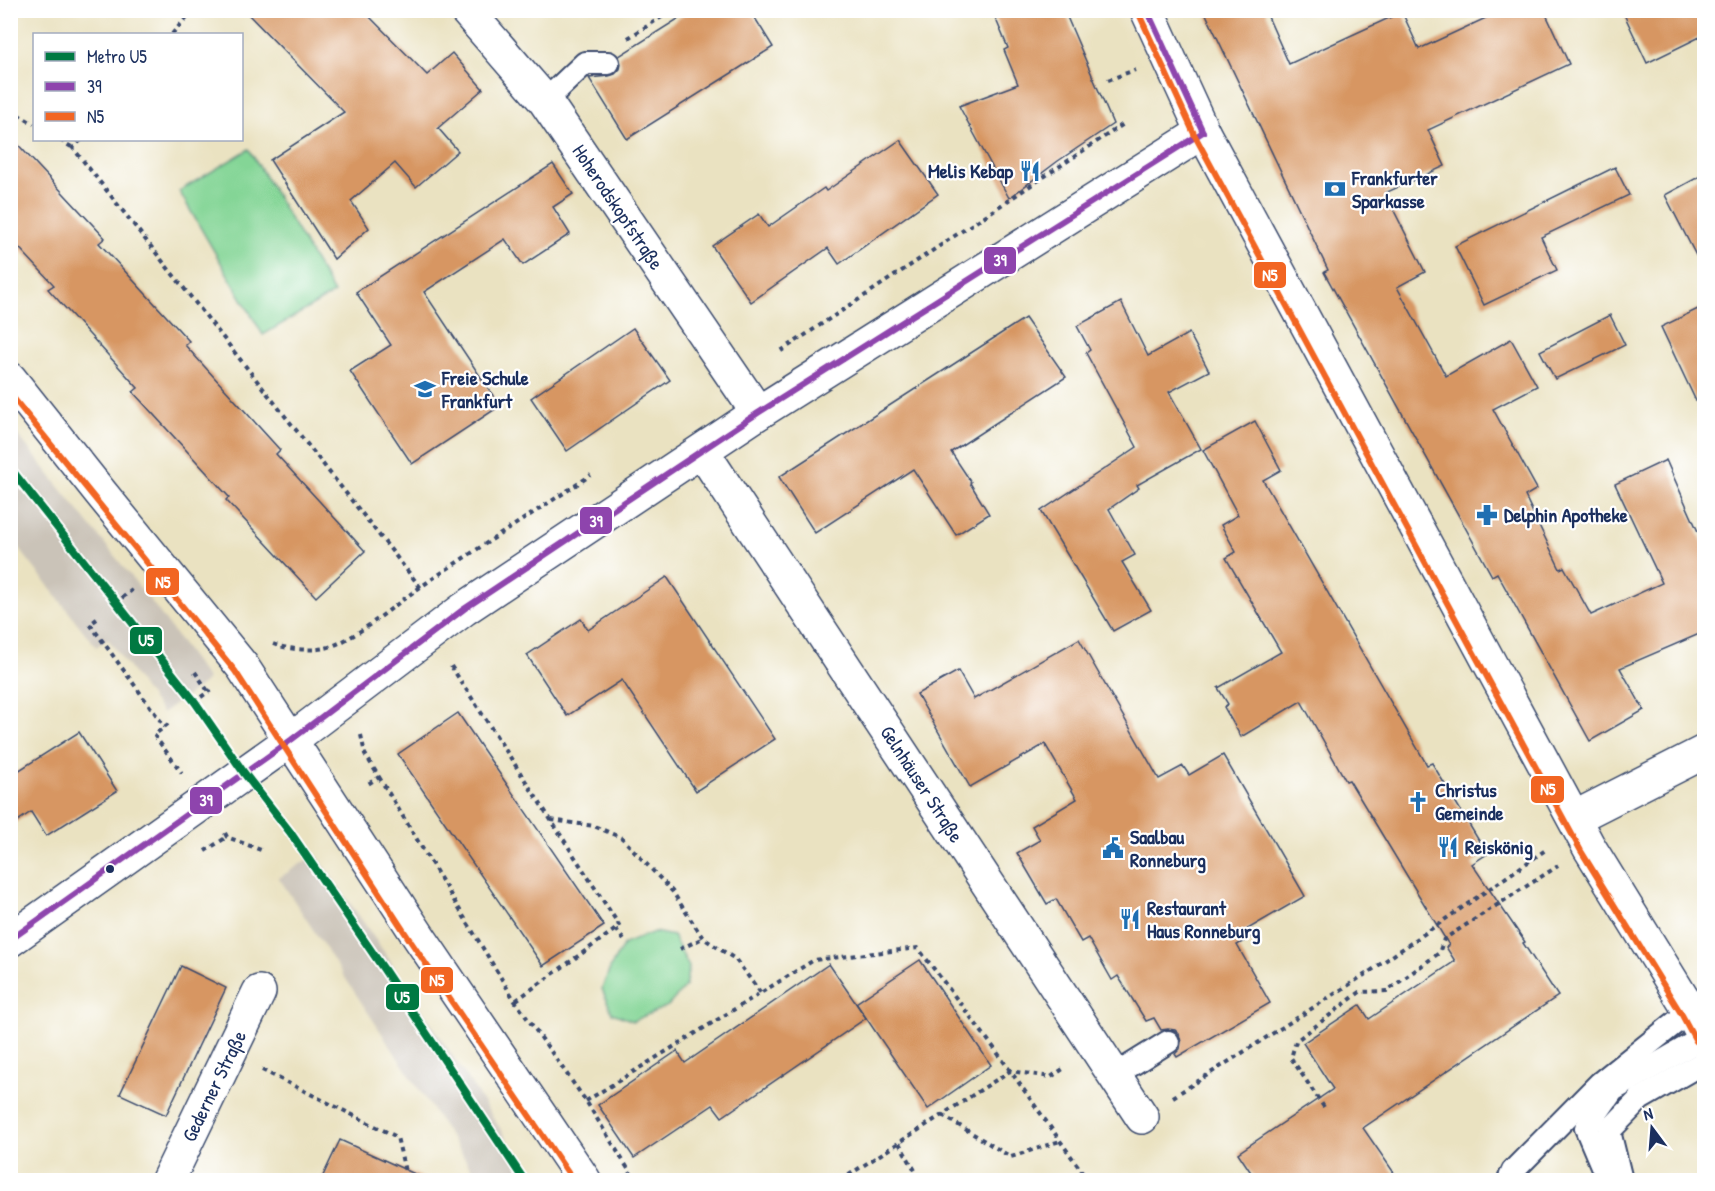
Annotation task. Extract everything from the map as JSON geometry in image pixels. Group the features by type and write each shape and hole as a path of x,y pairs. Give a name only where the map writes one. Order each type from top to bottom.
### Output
{"street":[{"name":"Hoherodskopfstraße","path":"466,10 545,101 758,413"},
{"path":"1147,10 1203,132 1581,831 1700,1028"},
{"path":"10,940 291,740 464,609 758,413 1203,132"},
{"path":"10,379 242,666 419,937 584,1180"},
{"name":"Gelnhäuser Straße","path":"702,451 1142,1117"},
{"path":"1581,831 1704,752"},
{"name":"Gederner Straße","path":"168,1180 259,992"}],"lane":[{"path":"545,101 585,63 608,63"},
{"path":"1509,1180 1514,1171 1600,1083 1700,1028"},
{"path":"1608,1180 1586,1128 1613,1090 1700,1028"},
{"path":"1115,1075 1168,1042"},
{"path":"1621,1180 1609,1131 1640,1099 1704,1062"}],"path":[{"path":"173,33 193,10"},
{"path":"620,41 629,38 673,10"},
{"path":"1108,80 1142,68"},
{"path":"10,110 33,123"},
{"path":"62,141 73,148 425,592"},
{"path":"73,148 80,141"},
{"path":"97,619 90,624 165,727"},
{"path":"271,643 284,648 330,647"},
{"path":"449,664 619,925 616,930 515,1001"},
{"path":"196,673 208,691"},
{"path":"201,697 214,688"},
{"path":"379,777 515,1001 586,1101 635,1180"},
{"path":"551,820 594,826 622,838 672,891 703,938 735,959 761,993"},
{"path":"1324,1107 1291,1058 1296,1041 1360,992 1387,992 1439,953 1444,939 1581,831"},
{"path":"1142,1117 1369,972 1581,831"},
{"path":"227,837 261,850"},
{"path":"616,930 626,944"},
{"path":"680,949 703,938"},
{"path":"586,1101 814,960 918,948 1088,1180"},
{"path":"841,1180 1010,1071 1051,1077 1096,1047"},
{"path":"229,1054 397,1137 407,1180"},
{"path":"942,1115 1011,1157 1060,1141"},
{"path":"899,1143 916,1172 913,1180"}],"shaded area":[{"path":"10,425 157,609 208,680 162,713 108,639 96,647 11,538"},
{"path":"316,854 391,962 534,1180 479,1180 279,878"}],"green space":[{"path":"249,149 334,293 263,335 179,191"},
{"path":"654,932 673,936 689,967 685,987 668,1006 633,1021 612,1013 602,989 611,966 624,944"}],"building":[{"path":"244,10 363,10 427,75 452,53 483,89 438,128 458,151 416,187 395,163 351,201 369,228 334,259 270,160 344,112"},
{"path":"692,10 750,10 773,47 627,139 589,78 615,74 620,69 619,56"},
{"path":"992,10 1064,10 1113,124 1009,198 959,106 1018,84 1004,50 1008,48"},
{"path":"1204,10 1265,10 1289,64 1402,12 1419,49 1503,10 1544,10 1569,64 1428,130 1445,166 1385,193 1425,272 1397,287 1446,376 1511,339 1537,386 1493,409 1537,489 1525,496 1560,569 1564,567 1591,615 1662,583 1615,484 1666,460 1704,545 1704,632 1620,668 1644,710 1590,741 1497,573 1492,576 1324,272 1328,270"},
{"path":"1622,10 1704,10 1704,35 1647,63"},
{"path":"10,136 105,238 99,243 189,341 185,345 280,450 276,454 365,551 316,597 226,500 229,497 133,392 138,388 48,289 54,285 10,238"},
{"path":"900,140 938,194 839,264 828,248 751,302 712,246 759,214 768,227 824,188 826,191"},
{"path":"553,164 573,194 553,207 570,234 523,265 505,239 424,292 500,406 412,464 350,371 391,345 356,292"},
{"path":"1615,167 1629,195 1541,237 1557,270 1484,305 1455,246"},
{"path":"1704,174 1704,271 1665,195"},
{"path":"1121,302 1148,356 1189,333 1209,371 1169,392 1201,449 1137,485 1139,488 1109,509 1135,555 1122,562 1151,610 1113,631 1041,511 1137,447 1086,353 1090,350 1077,326"},
{"path":"1704,306 1704,418 1661,327"},
{"path":"1610,315 1625,345 1555,379 1540,351"},
{"path":"1025,318 1066,377 951,452 989,514 956,535 913,469 815,533 779,477"},
{"path":"633,328 670,380 567,451 531,398"},
{"path":"1255,421 1281,470 1263,480 1427,765 1432,763 1487,854 1472,864 1525,942 1523,943 1558,996 1363,1128 1399,1180 1256,1180 1238,1153 1333,1089 1303,1043 1360,1005 1369,1019 1455,961 1446,947 1449,945 1349,780 1346,781 1301,701 1241,737 1224,707 1228,704 1218,688 1281,652 1226,558 1236,552 1221,525 1238,515 1203,450"},
{"path":"667,577 775,739 696,791 622,680 567,716 527,655 581,619 588,630"},
{"name":"Saalbau Ronneburg","path":"1079,639 1159,779 1183,766 1189,775 1223,755 1305,896 1246,930 1251,937 1237,945 1270,1003 1177,1057 1175,1054 1180,1049 1181,1042 1179,1034 1175,1030 1161,1030 1154,1018 1146,1021 1118,976 1112,980 1088,938 1081,942 1056,899 1047,904 1017,853 1040,840 1032,826 1077,799 1045,744 970,787 917,694 958,671 974,699"},
{"path":"458,713 604,926 543,966 398,754"},
{"path":"79,732 117,791 46,836 31,812 10,826 10,776"},
{"path":"920,960 991,1065 928,1109 856,1003"},
{"path":"829,964 866,1018 722,1117 713,1105 634,1158 598,1105 677,1051 685,1063"},
{"path":"181,966 226,988 166,1115 120,1094"},
{"path":"340,1140 428,1180 321,1180"}],"metro line":[{"name":"U5","path":"10,468 195,702 244,773 290,832 524,1180"}],"transit line":[{"name":"39","path":"1147,10 1203,132"},
{"name":"N5","path":"1139,14 1195,136 1581,851 1696,1041"},
{"name":"39","path":"10,940 291,740 464,609 758,413 1203,132"},
{"name":"N5","path":"10,394 235,671 411,942 573,1180"}],"place":[{"name":"Melis Kebap","path":"1030,171"},
{"name":"Frankfurter Sparkasse","path":"1335,189"},
{"name":"Freie Schule Frankfurt","path":"425,389"},
{"name":"Delphin Apotheke","path":"1487,515"},
{"name":"Christus Gemeinde","path":"1418,802"},
{"name":"Reiskönig","path":"1448,847"},
{"name":"Saalbau Ronneburg","path":"1113,848"},
{"name":"Restaurant Haus Ronneburg","path":"1130,919"}]}
